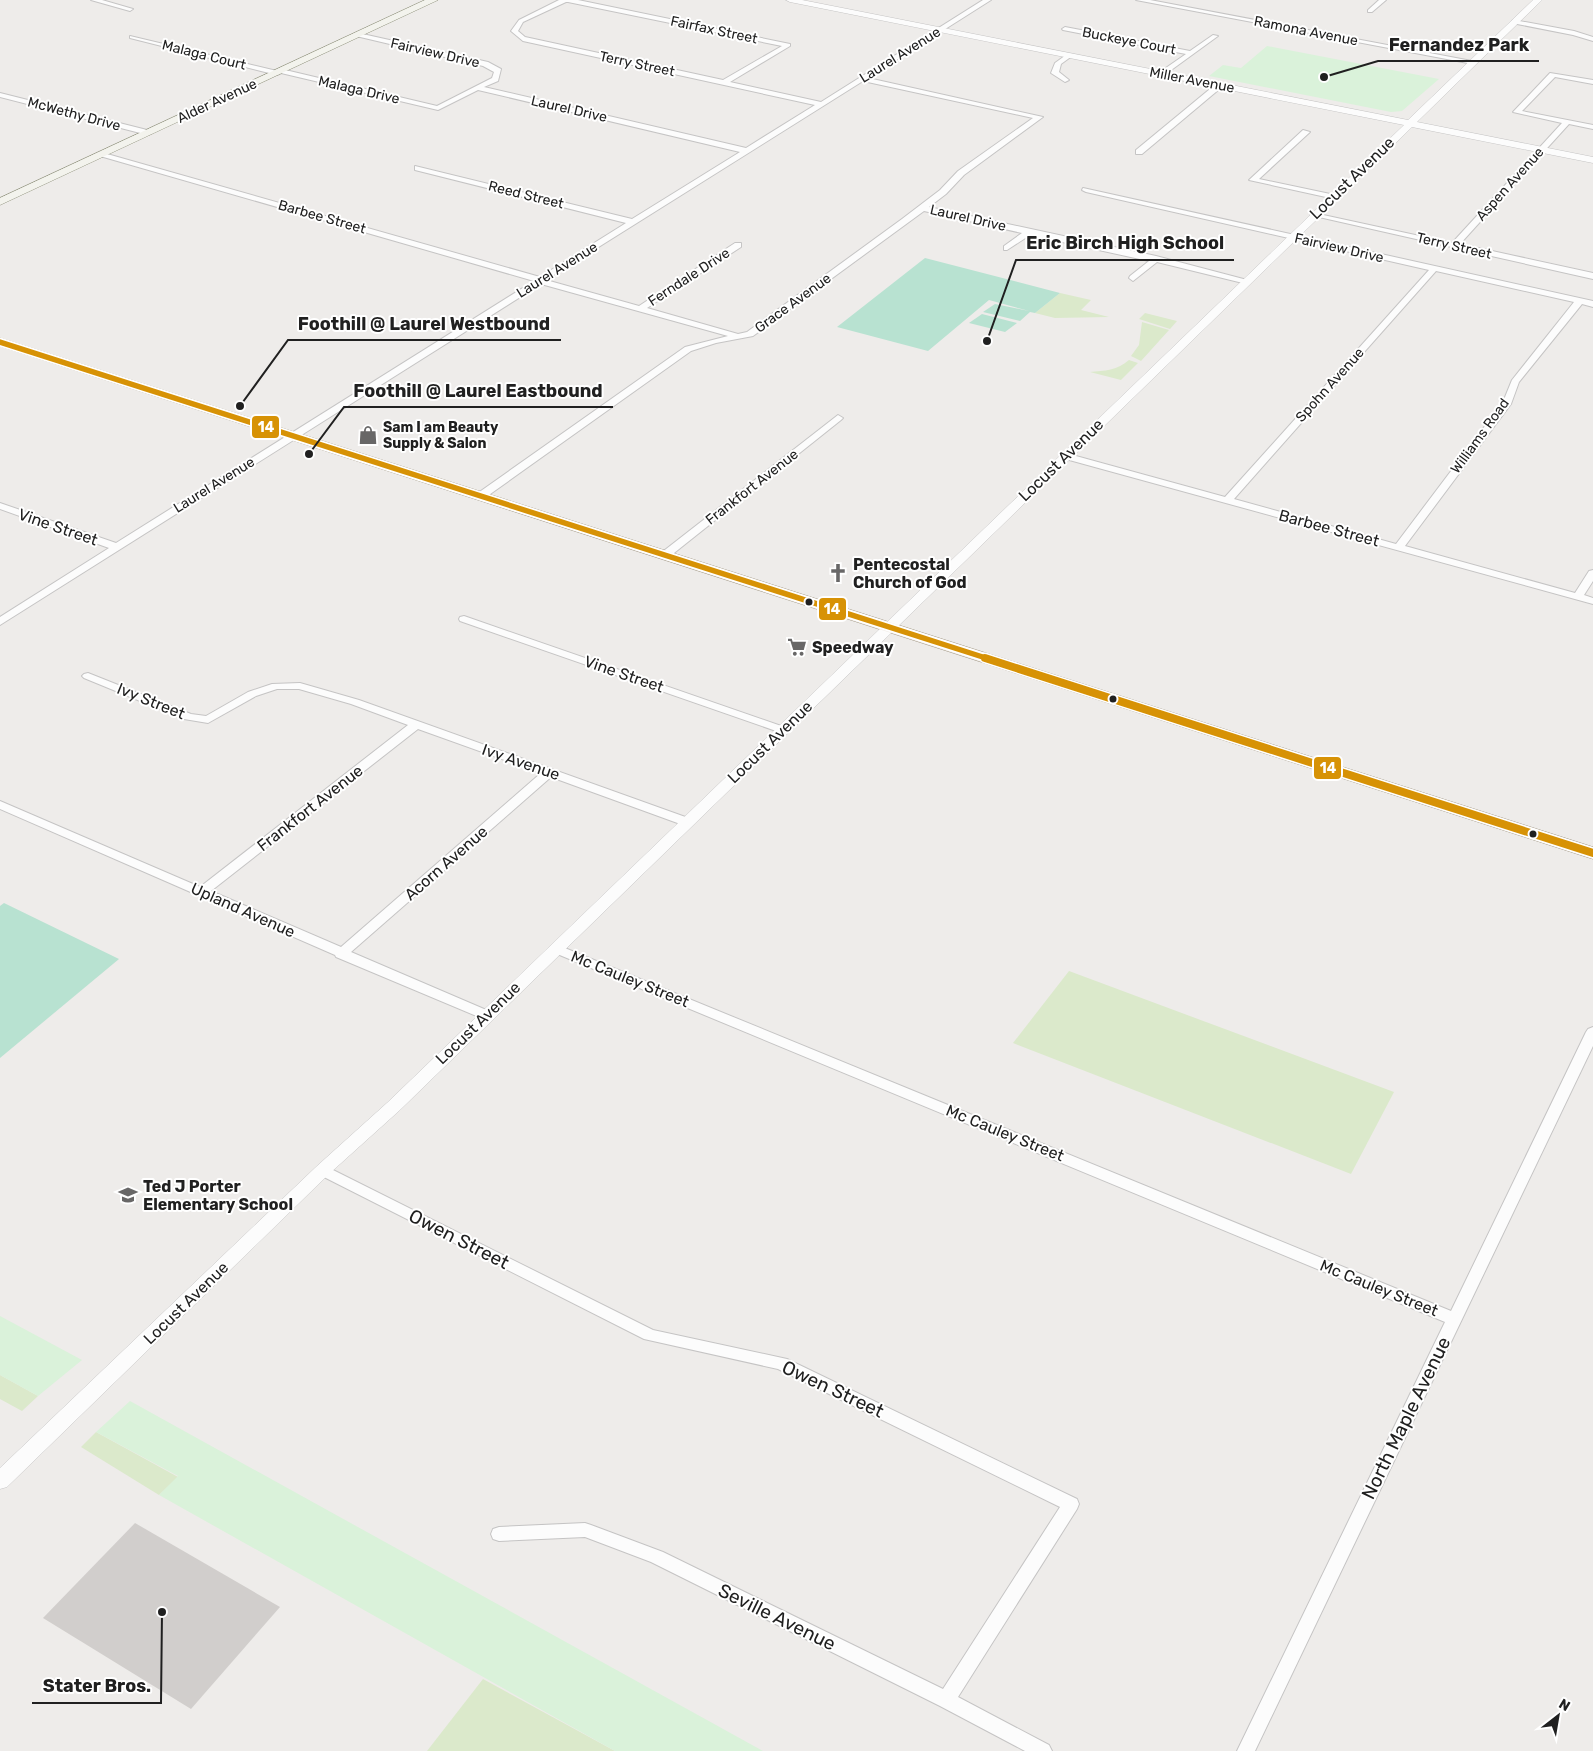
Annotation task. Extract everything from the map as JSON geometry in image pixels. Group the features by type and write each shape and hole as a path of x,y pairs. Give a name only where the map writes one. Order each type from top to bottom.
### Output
{"main road":[{"name":"Alder Avenue","path":"0,202 433,0"},
{"path":"0,342 1593,853"}],"street":[{"path":"94,0 130,8"},
{"name":"Terry Street","path":"566,0 521,21 514,31 523,39 822,104"},
{"name":"Fairfax Street","path":"566,0 788,45 723,83"},
{"name":"Miller Avenue","path":"790,0 1593,160"},
{"name":"Laurel Avenue","path":"0,622 293,435 988,0"},
{"name":"Ramona Avenue","path":"1139,0 1473,62"},
{"path":"1370,11 1383,0"},
{"name":"Locust Avenue","path":"0,1481 323,1170 394,1106 1314,214 1538,0"},
{"path":"1514,22 1574,33 1593,39"},
{"name":"Buckeye Court","path":"1065,28 1192,54"},
{"name":"Fairview Drive","path":"358,35 485,64 498,71 495,79 438,108"},
{"name":"Malaga Court","path":"132,36 279,72"},
{"path":"1164,74 1216,36"},
{"path":"1065,80 1055,73 1055,68 1059,62 1068,56"},
{"name":"Malaga Drive","path":"279,72 438,108"},
{"path":"1593,82 1553,75 1518,112 1593,127"},
{"name":"Grace Avenue","path":"482,496 688,349 714,341 750,334 923,208 944,192 961,174 1039,117 862,79"},
{"path":"1139,152 1219,86"},
{"name":"Laurel Drive","path":"478,88 747,151"},
{"name":"McWethy Drive","path":"0,95 148,133"},
{"path":"1426,107 1426,118 1435,124 1514,145"},
{"name":"Aspen Avenue","path":"1454,246 1567,122"},
{"path":"1306,132 1253,180 1332,197"},
{"name":"Barbee Street","path":"103,154 742,337"},
{"name":"Reed Street","path":"418,168 633,222"},
{"name":"Fairview Drive","path":"1086,190 1593,304"},
{"name":"Laurel Drive","path":"923,208 1086,243 1247,281"},
{"name":"Terry Street","path":"1314,214 1593,276"},
{"path":"1007,248 1029,232"},
{"name":"Ferndale Drive","path":"640,309 738,245"},
{"path":"1133,278 1156,259"},
{"name":"Spohn Avenue","path":"1227,501 1434,269"},
{"name":"Williams Road","path":"1399,547 1508,402 1515,382 1580,301"},
{"name":"Frankfort Avenue","path":"665,555 838,418"},
{"name":"Barbee Street","path":"1065,456 1593,601"},
{"name":"Vine Street","path":"0,506 117,547"},
{"path":"1578,597 1593,573"},
{"name":"Vine Street","path":"464,619 783,730"},
{"name":"Ivy Street","path":"88,676 188,717 208,720 252,694 276,686 300,686 355,702"},
{"name":"Ivy Avenue","path":"355,702 687,822"},
{"name":"Frankfort Avenue","path":"203,891 416,725"},
{"name":"Acorn Avenue","path":"341,954 550,772"},
{"name":"Upland Avenue","path":"0,805 203,891 341,954 486,1015"},
{"name":"Mc Cauley Street","path":"555,948 1454,1319"},
{"name":"North Maple Avenue","path":"1246,1751 1593,1032"},
{"name":"Owen Street","path":"323,1170 650,1335 781,1363 1071,1504 946,1700"},
{"name":"Seville Avenue","path":"499,1534 585,1530 658,1557 946,1700 1043,1751"}],"green space":[{"path":"1267,46 1439,79 1402,111 1391,112 1209,76 1223,65 1241,68"},
{"path":"925,258 1060,293 1035,313 1030,312 1020,321 983,312 995,304 1029,311 989,300 928,351 837,327"},
{"path":"1060,293 1091,300 1081,310 1109,317 1055,318 1035,313"},
{"path":"1145,313 1177,321 1170,329 1139,319"},
{"path":"982,314 1017,323 1005,332 969,323"},
{"path":"1142,322 1169,330 1141,361 1131,356 1139,345"},
{"path":"1129,360 1138,363 1121,380 1090,372 1116,368"},
{"path":"4,903 119,959 0,1058 0,906"},
{"path":"1069,971 1394,1092 1351,1174 1013,1043"},
{"path":"0,1316 82,1360 38,1396 0,1375"},
{"path":"0,1375 38,1396 22,1411 0,1399"},
{"path":"130,1401 763,1751 615,1751 159,1495 178,1476 96,1432"},
{"path":"96,1432 178,1477 159,1495 81,1447"},
{"path":"483,1679 615,1751 427,1751"}],"building":[{"path":"135,1523 280,1607 191,1709 43,1618"}],"transit line":[{"name":"14","path":"0,342 1593,853"}],"place":[{"name":"Fernandez Park","path":"1324,77"},
{"name":"Eric Birch High School","path":"987,341"},
{"name":"Foothill @ Laurel Westbound","path":"240,406"},
{"name":"Sam I am Beauty Supply & Salon","path":"368,435"},
{"name":"Foothill @ Laurel Eastbound","path":"309,454"},
{"name":"Pentecostal Church of God","path":"838,573"},
{"name":"Speedway","path":"797,647"},
{"name":"Ted J Porter Elementary School","path":"128,1195"},
{"name":"Stater Bros.","path":"162,1612"}]}
